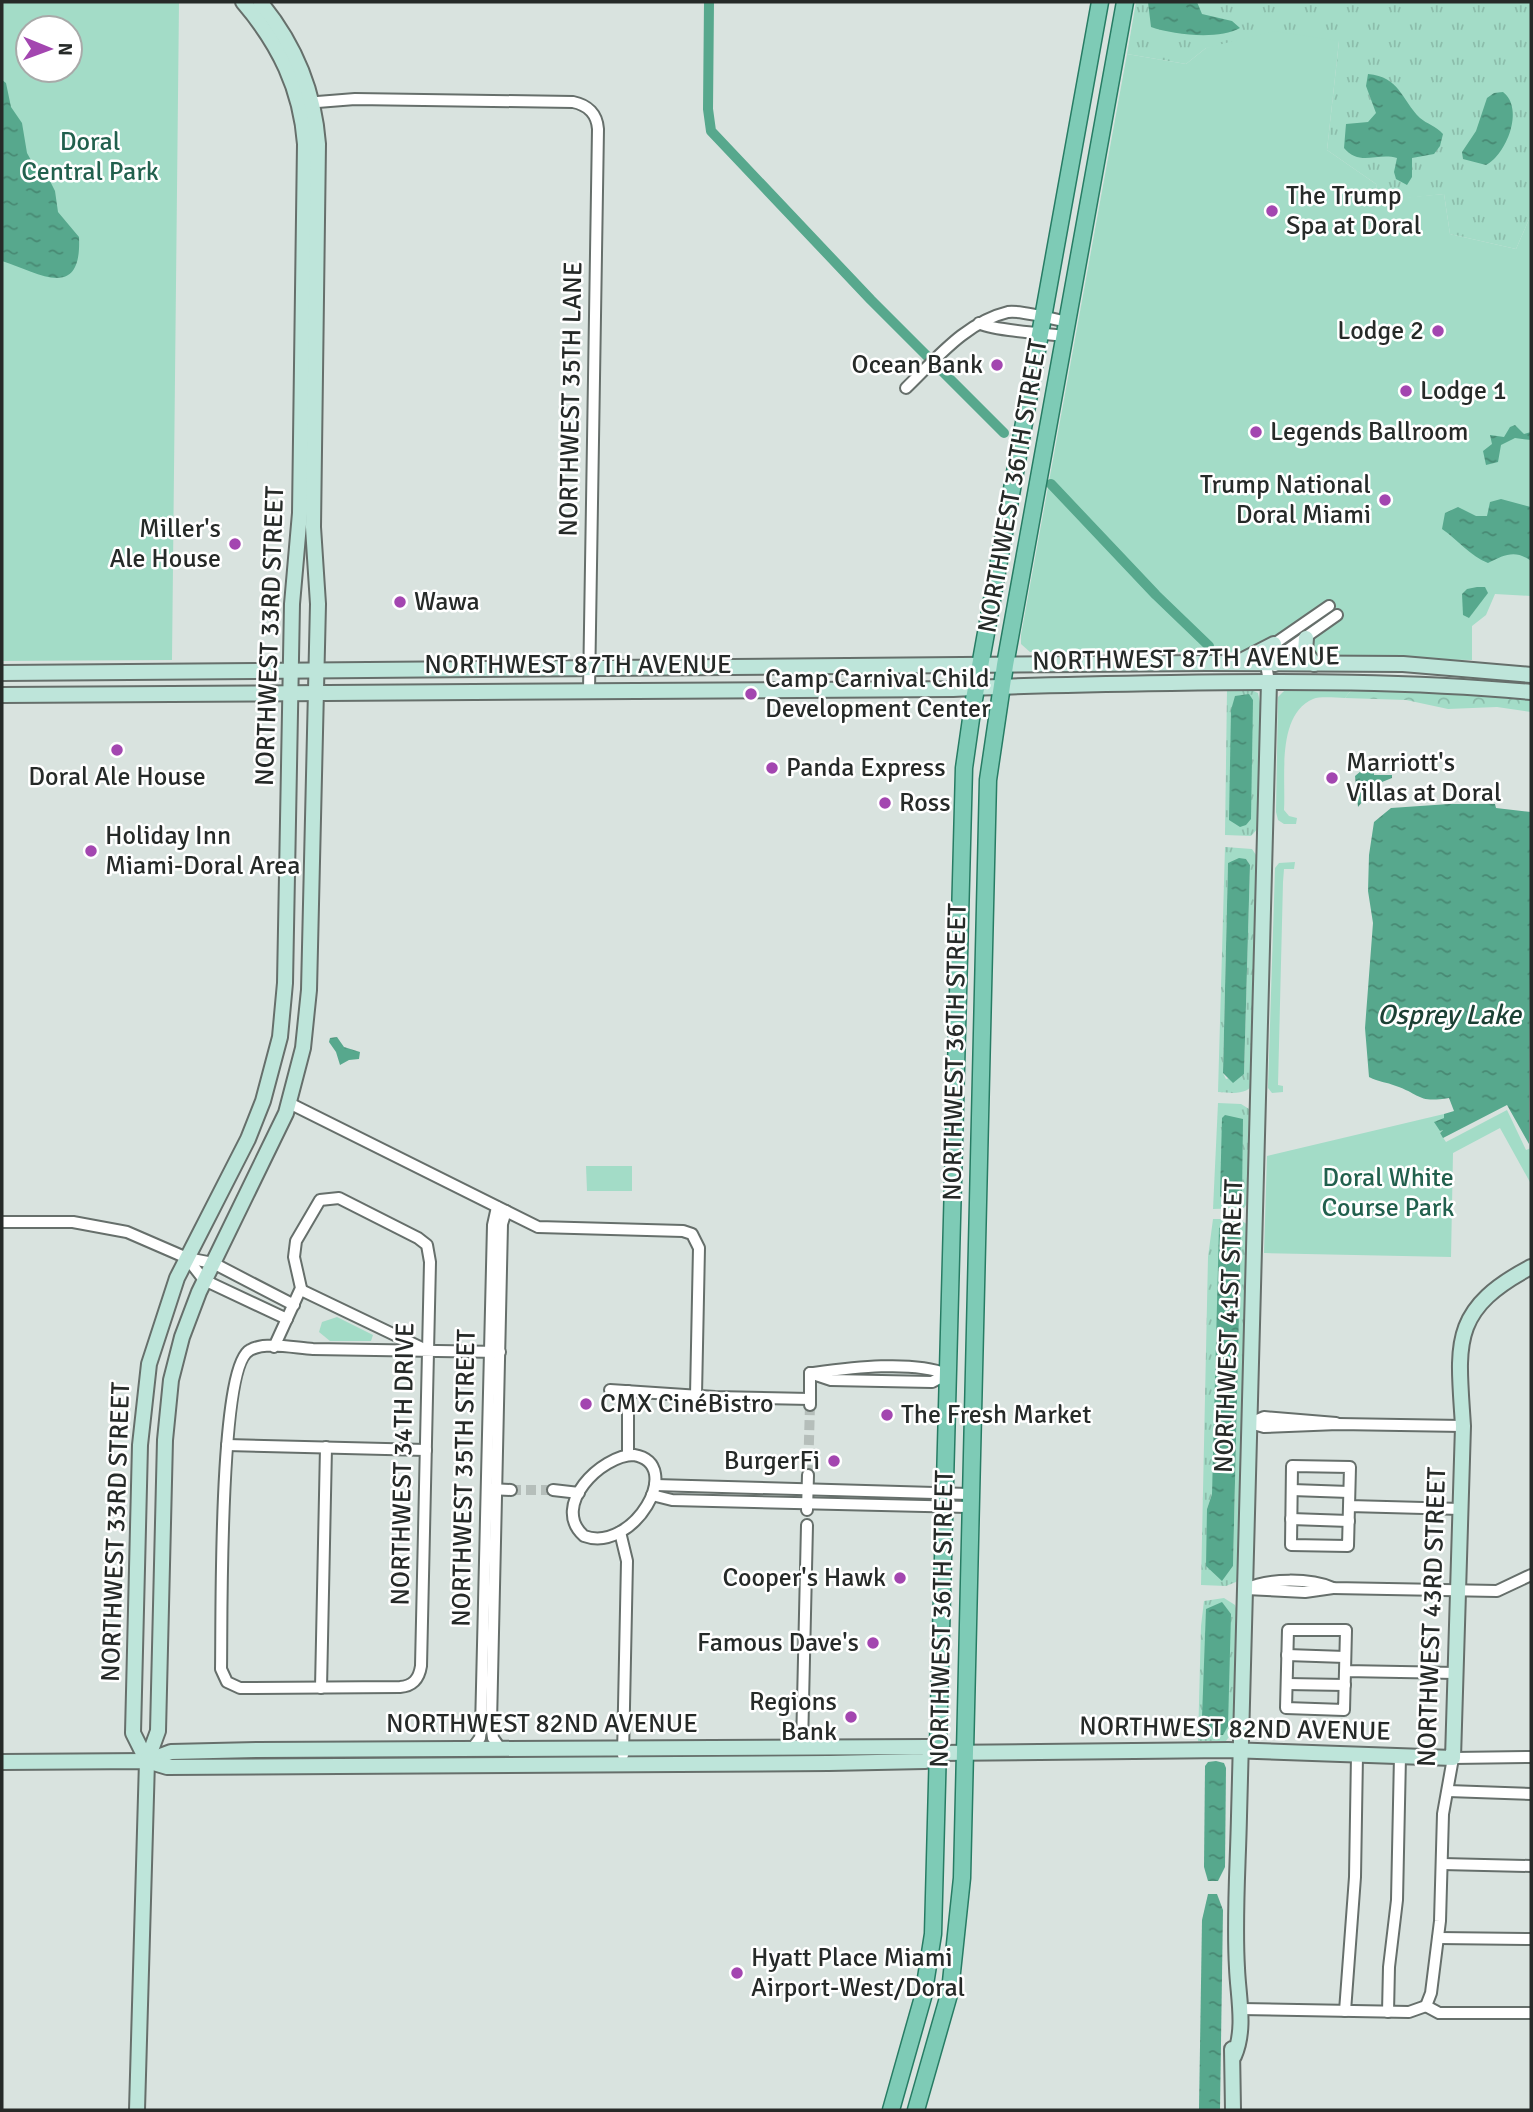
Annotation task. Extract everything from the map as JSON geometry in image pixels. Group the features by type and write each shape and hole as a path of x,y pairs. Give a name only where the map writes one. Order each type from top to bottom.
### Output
{"main road":[{"name":"NORTHWEST 36TH STREET","path":"897,2107 905,2064 920,2010 933,1934 962,792 980,665 1100,2"},
{"name":"NORTHWEST 36TH STREET","path":"916,2110 946,2011 955,1963 962,1878 975,1222 988,780 1001,686 1125,2"},
{"path":"1091,56 1115,61"},
{"path":"1012,488 1022,512 1031,521"},
{"path":"1008,513 1016,522 1026,553"},
{"path":"958,900 970,906 982,941"},
{"path":"951,1220 975,1222"},
{"path":"947,1374 972,1374"},
{"path":"920,2010 946,2011"},
{"path":"905,2064 909,2081 922,2090"}],"street":[{"name":"NORTHWEST 33RD STREET","path":"147,1761 133,1734 141,1412 158,1329 187,1258 248,1139 273,1068 284,991 293,588 300,513 306,103 278,50 243,2"},
{"name":"NORTHWEST 33RD STREET","path":"137,2110 147,1761 158,1731 168,1402 180,1344 204,1280 273,1145 289,1103 304,1042 309,990 318,598 313,527 318,144 293,50 260,2"},
{"name":"NORTHWEST 35TH LANE","path":"306,103 355,99 573,102 591,110 598,129 589,690"},
{"path":"316,277 303,288 309,292 316,310"},
{"path":"906,388 945,350 979,323 987,328 1042,325 1066,329"},
{"name":"NORTHWEST 41ST STREET","path":"1234,2056 1239,2045 1240,2009 1237,1971 1268,832 1269,682 1271,664 1274,644 1333,611 1306,638 1271,664"},
{"path":"1306,638 1306,651 1314,664"},
{"path":"1234,663 1274,644"},
{"path":"1119,684 1128,677 1151,675 1176,663"},
{"name":"NORTHWEST 87TH AVENUE","path":"2,673 1234,663 1423,665 1531,675"},
{"path":"721,667 721,689"},
{"path":"51,672 51,694"},
{"name":"NORTHWEST 87TH AVENUE","path":"2,695 976,688 1396,681 1531,692"},
{"path":"273,1068 279,1094 289,1103 538,1227 683,1231 694,1236 699,1248 696,1395"},
{"name":"NORTHWEST 34TH DRIVE","path":"301,1290 301,1279 294,1257 296,1241 316,1203 330,1197 418,1238 428,1248 430,1262 421,1666 416,1681 402,1687 321,1688"},
{"name":"NORTHWEST 35TH STREET","path":"472,1749 480,1738 488,1625 495,1352 502,1209"},
{"path":"2,1222 62,1222 110,1227 187,1258 213,1263 294,1305"},
{"path":"187,1258 204,1280 287,1319"},
{"name":"NORTHWEST 43RD STREET","path":"1426,2006 1431,1993 1438,1938 1443,1822 1453,1758 1463,1426 1459,1357 1473,1315 1495,1289 1531,1267"},
{"path":"274,1347 301,1290 428,1350"},
{"path":"326,1447 321,1688 240,1688 227,1682 221,1670 227,1445 230,1401 240,1361 252,1349 274,1347 495,1352"},
{"path":"890,1368 890,1382"},
{"path":"810,1373 933,1368 947,1374"},
{"path":"610,1390 810,1402 810,1373"},
{"path":"810,1373 831,1380 890,1382 932,1382 947,1374"},
{"path":"628,1391 628,1455"},
{"path":"1250,1423 1264,1417 1320,1419 1338,1424 1463,1426"},
{"path":"227,1445 426,1450"},
{"path":"628,1455 648,1460 655,1472 654,1490 641,1515 620,1532 596,1539 580,1534 573,1518 579,1493 600,1466 628,1455"},
{"path":"1292,1466 1350,1467 1348,1546 1291,1545 1292,1490 1292,1466"},
{"path":"807,1506 808,1475"},
{"path":"491,1490 511,1490"},
{"path":"553,1490 579,1493"},
{"path":"654,1490 672,1500 807,1506 944,1500"},
{"path":"654,1490 808,1490 969,1501"},
{"path":"1292,1490 1349,1492"},
{"path":"1349,1506 1461,1509"},
{"path":"1291,1519 1349,1521"},
{"path":"775,1763 797,1753 802,1747 807,1524"},
{"path":"620,1532 626,1546 627,1561 622,1764"},
{"path":"1246,1589 1260,1581 1318,1584 1333,1588 1502,1590 1531,1575"},
{"name":"NORTHWEST 35TH STREET","path":"488,1625 491,1729 500,1748"},
{"path":"1288,1630 1346,1630 1344,1710 1286,1708 1287,1655 1288,1630"},
{"path":"1287,1655 1345,1657"},
{"path":"1345,1671 1456,1673"},
{"path":"1287,1684 1345,1685"},
{"path":"704,1747 704,1763"},
{"name":"NORTHWEST 82ND AVENUE","path":"147,1761 171,1752 325,1749 929,1747 938,1753"},
{"path":"297,1766 305,1757 325,1749"},
{"name":"NORTHWEST 82ND AVENUE","path":"2,1762 147,1761 167,1767 775,1763 925,1761 938,1753 1242,1751 1453,1758 1531,1757"},
{"path":"1345,2011 1347,1946 1354,1887 1357,1755"},
{"path":"1388,2012 1389,1967 1397,1900 1400,1756"},
{"path":"1448,1791 1531,1794"},
{"path":"1442,1864 1531,1866"},
{"path":"1438,1938 1531,1938"},
{"name":"NORTHWEST 41ST STREET","path":"1233,2110 1233,1984 1237,1971"},
{"path":"1240,2009 1388,2012 1416,2011 1426,2006 1439,2013 1531,2013"}],"green space":[{"name":"Doral Central Park","path":"2,2 179,2 172,660 2,661"},
{"path":"1136,2 1531,2 1531,215 1516,249 1450,234 1444,194 1379,201 1376,184 1327,150 1339,41 1206,48 1186,64 1127,54"},
{"path":"1274,31 1339,41 1327,150 1376,184 1379,200 1444,194 1450,234 1516,249 1531,215 1531,596 1495,594 1486,615 1472,626 1472,660 1286,657 1248,652 1030,652 1021,644 1021,635 1127,54 1186,64 1206,48"},
{"path":"1353,688 1531,698 1531,712 1497,707 1448,709 1406,700 1345,698"},
{"path":"1353,688 1345,698 1313,699 1301,707 1293,719 1285,748 1284,810 1289,816 1297,818 1296,824 1284,824 1278,820 1276,812 1278,697 1286,689"},
{"path":"1249,689 1258,693 1261,708 1261,825 1251,836 1225,835 1227,690"},
{"path":"1225,847 1252,849 1260,861 1256,1080 1245,1091 1218,1092","holes":["1246,859 1250,865 1244,1074 1226,1079 1223,1073 1228,863"]},
{"path":"1295,862 1294,869 1284,869 1283,882 1278,1085 1283,1086 1283,1092 1272,1093 1268,1088 1275,868 1279,863"},
{"path":"1218,1103 1241,1104 1254,1112 1253,1195 1244,1208 1213,1209"},
{"name":"Doral White Course Park","path":"1507,1110 1526,1150 1531,1148 1531,1184 1500,1128 1453,1153 1451,1257 1264,1253 1267,1156 1444,1114 1445,1118 1435,1122 1443,1130 1440,1133 1446,1142"},
{"path":"586,1166 632,1166 632,1191 587,1191"},
{"path":"1213,1219 1239,1219 1251,1227 1241,1580 1226,1586 1201,1585 1208,1257","holes":["1229,1224 1241,1231 1233,1566 1222,1580 1207,1509 1212,1494"]},
{"path":"337,1317 373,1335 371,1341 330,1341 319,1332 322,1322"},
{"path":"1224,1598 1235,1605 1237,1612 1236,1727 1226,1741 1198,1741 1204,1601"}],"water":[{"path":"1148,2 1197,2 1202,14 1232,21 1240,28 1209,35 1161,30 1151,27"},
{"path":"1368,74 1387,79 1394,84 1420,118 1443,134 1440,146 1434,154 1412,158 1412,177 1407,185 1396,179 1394,172 1397,158 1356,157 1344,148 1346,124 1368,122 1376,113 1366,86"},
{"path":"2,80 6,83 11,107 22,123 27,153 32,162 45,171 55,191 58,212 79,237 78,257 73,270 66,276 43,276 2,261"},
{"path":"1503,92 1509,100 1513,120 1506,142 1486,165 1463,159 1462,152 1476,131 1487,98 1494,93"},
{"path":"1515,425 1524,434 1531,432 1531,440 1515,438 1501,445 1498,462 1486,465 1483,451 1492,444 1490,435 1504,437 1510,427"},
{"path":"1501,499 1531,507 1531,561 1515,554 1488,563 1442,529 1445,513 1458,507 1476,516 1487,516 1490,502"},
{"path":"1485,587 1488,593 1469,618 1463,615 1462,594 1467,589"},
{"path":"1249,694 1253,700 1251,819 1240,827 1229,820 1231,710 1235,696"},
{"path":"1361,771 1374,771 1374,775 1392,775 1392,778 1382,782 1375,793 1368,795 1358,807 1355,776"},
{"name":"Osprey Lake","path":"1495,804 1496,808 1531,812 1529,1144 1507,1105 1443,1138 1440,1133 1443,1130 1440,1131 1434,1122 1444,1118 1444,1114 1454,1111 1449,1098 1425,1099 1369,1077 1365,1028 1373,923 1368,891 1369,855 1374,822 1391,808"},
{"path":"1239,858 1246,859 1250,865 1244,1074 1233,1083 1223,1073 1228,863"},
{"path":"337,1037 344,1047 360,1052 359,1059 340,1065 329,1042 330,1038"},
{"path":"1225,1115 1243,1119 1242,1196 1238,1203 1229,1205 1220,1196 1222,1118"},
{"path":"1229,1224 1241,1231 1233,1566 1222,1581 1206,1566 1207,1509 1212,1494 1219,1228"},
{"path":"1222,1602 1231,1614 1228,1726 1223,1735 1208,1735 1202,1717 1206,1609"},
{"path":"1208,1762 1224,1763 1226,1768 1225,1867 1218,1881 1208,1881 1204,1867 1205,1766"},
{"path":"1208,1894 1217,1894 1223,1910 1220,2110 1199,2110 1202,1920"}],"waterway":[{"path":"709,2 708,109 711,131 871,300 1004,433"},
{"path":"1051,484 1156,595 1209,646"}],"tunnel":[{"path":"808,1475 810,1405"},
{"path":"511,1490 553,1490"}],"place":[{"name":"The Trump Spa at Doral","path":"1272,211"},
{"name":"Lodge 2","path":"1438,331"},
{"name":"Ocean Bank","path":"997,365"},
{"name":"Lodge 1","path":"1406,391"},
{"name":"Legends Ballroom","path":"1256,432"},
{"name":"Trump National Doral Miami","path":"1385,500"},
{"name":"Miller's Ale House","path":"235,544"},
{"name":"Wawa","path":"400,602"},
{"name":"Camp Carnival Child Development Center","path":"751,694"},
{"name":"Doral Ale House","path":"117,750"},
{"name":"Panda Express","path":"772,768"},
{"name":"Marriott's Villas at Doral","path":"1332,778"},
{"name":"Ross","path":"885,803"},
{"name":"Holiday Inn Miami-Doral Area","path":"91,851"},
{"name":"CMX CinéBistro","path":"586,1404"},
{"name":"The Fresh Market","path":"887,1415"},
{"name":"BurgerFi","path":"834,1461"},
{"name":"Cooper's Hawk","path":"900,1578"},
{"name":"Famous Dave's","path":"873,1643"},
{"name":"Regions Bank","path":"851,1717"},
{"name":"Hyatt Place Miami Airport-West/Doral","path":"737,1973"}]}
